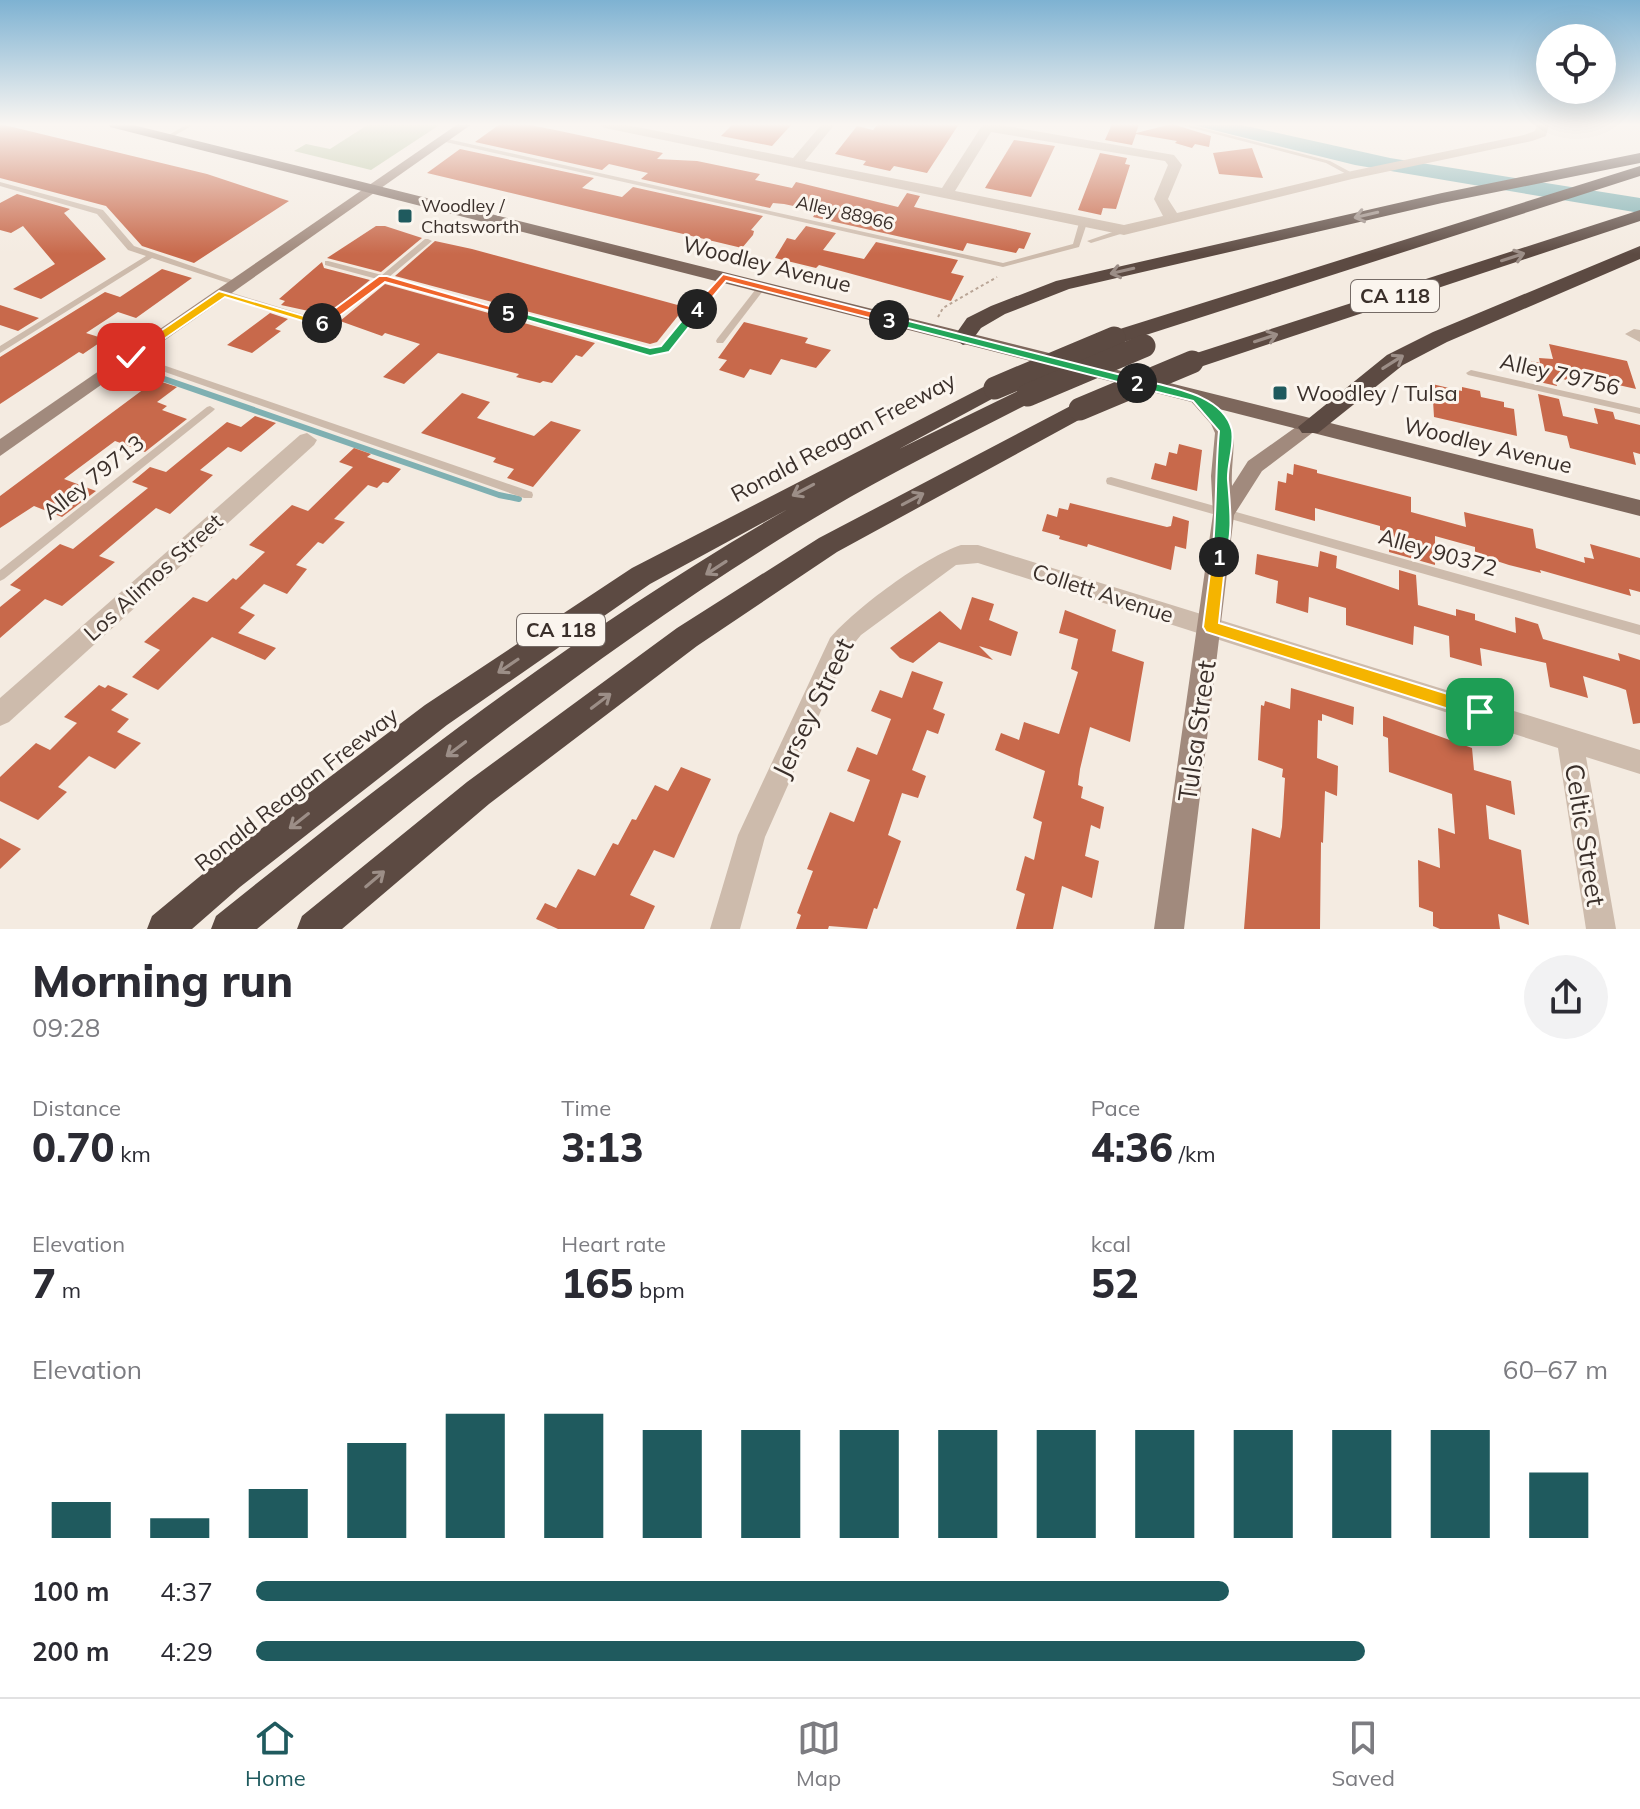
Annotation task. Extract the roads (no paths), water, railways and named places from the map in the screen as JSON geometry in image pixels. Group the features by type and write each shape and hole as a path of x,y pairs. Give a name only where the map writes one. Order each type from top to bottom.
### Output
{"highway":[{"path":"963,338 974,323 998,310 1063,285 1588,167"},
{"name":"Ronald Reagan Freeway","path":"165,929 228,875 436,715 641,576 995,388 1114,338 1640,171"},
{"name":"CA 118","path":"229,929 344,835 504,712 757,541 926,444 1028,395 1144,346 1295,294 1640,187"},
{"name":"CA 118","path":"315,929 478,793 687,637 828,545 1080,409 1192,362 1640,215"},
{"path":"1310,427 1395,360 1440,337 1640,252"}],"main road":[{"name":"Woodley Avenue","path":"287,167 1640,508"}],"street":[{"path":"0,449 403,167"},
{"path":"811,167 1124,230 1390,167"},
{"path":"945,195 962,167"},
{"path":"1173,167 1168,175 1161,203 1163,210 1175,218"},
{"path":"1197,398 1220,420 1226,431 1221,475 1224,514"},
{"name":"Tulsa Street","path":"1169,929 1224,514 1255,466 1310,427"},
{"name":"Los Alimos Street","path":"0,714 307,440"},
{"name":"Jersey Street","path":"725,929 752,835 838,645 853,628 948,559 961,554 978,554"},
{"name":"Collett Avenue","path":"978,554 1640,762"},
{"name":"Celtic Street","path":"1570,740 1601,929"}],"lane":[{"name":"Alley 88966","path":"566,167 1003,265 1076,245 1083,223"},
{"path":"1338,167 1352,175"},
{"path":"0,184 100,212 131,248 149,257 325,324 428,241"},
{"path":"1091,241 1124,230"},
{"path":"0,350 149,257"},
{"path":"328,263 650,352 665,349 723,277"},
{"path":"720,341 762,287"},
{"path":"131,357 528,495"},
{"name":"Alley 79756","path":"1471,373 1640,411"},
{"name":"Alley 79713","path":"0,576 210,409"},
{"name":"Alley 90372","path":"1111,481 1640,630"}],"water":[{"path":"1369,167 1448,167 1640,198 1640,213"}],"waterway":[{"path":"147,373 499,495 519,499"}],"place":[{"name":"Woodley / Chatsworth","path":"405,216"},
{"name":"Woodley / Tulsa","path":"1280,393"}]}
